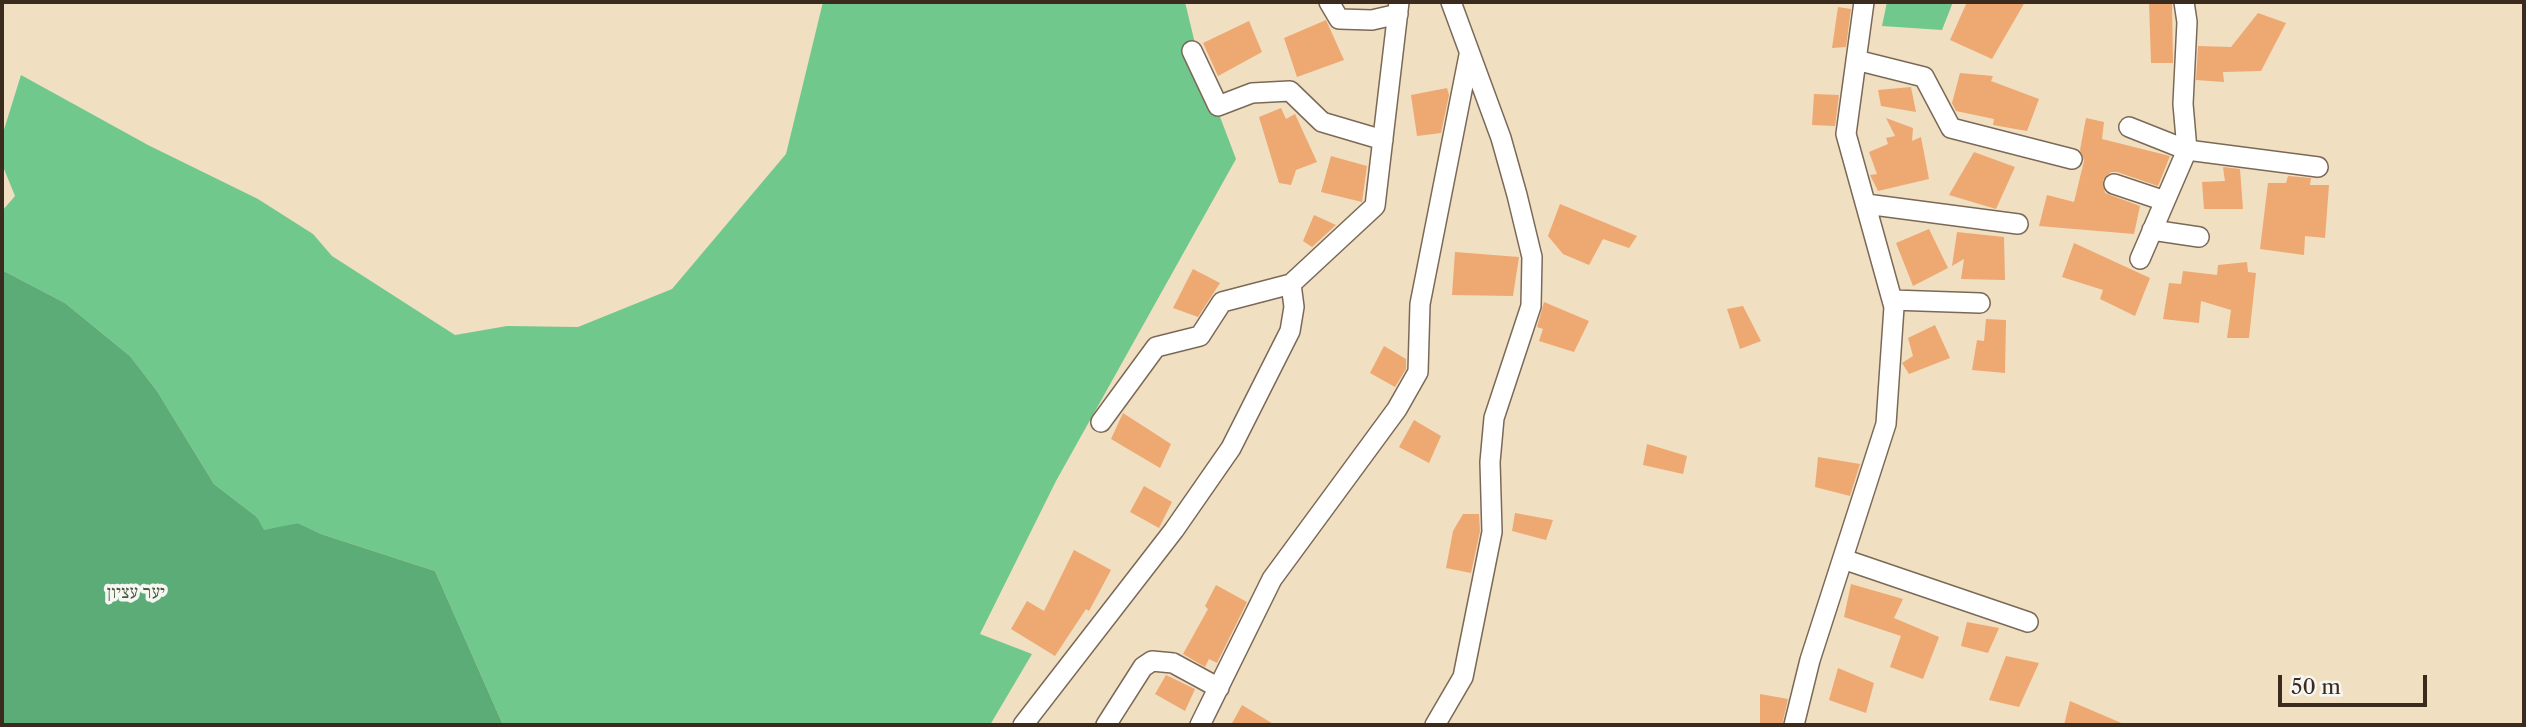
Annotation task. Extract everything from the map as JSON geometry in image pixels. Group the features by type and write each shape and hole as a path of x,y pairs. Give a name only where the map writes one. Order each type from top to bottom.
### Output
{"street":[{"path":"1329,2 1339,19 1372,20 1399,8"},
{"path":"1435,725 1463,677 1492,532 1490,462 1494,418 1531,306 1532,257 1501,138 1451,2"},
{"path":"1794,725 1810,660 1886,424 1892,300 1846,134 1864,2"},
{"path":"2140,259 2187,149 2183,104 2187,22 2183,2"},
{"path":"1101,422 1156,346 1200,336 1222,302 1291,284 1375,206 1399,8"},
{"path":"1192,51 1218,106 1252,93 1290,91 1322,122 1383,140"},
{"path":"1200,725 1272,579 1397,409 1418,372 1420,304 1469,54"},
{"path":"1856,60 1924,76 1951,128 2072,159"},
{"path":"2129,127 2187,149 2318,167"},
{"path":"2114,184 2165,201"},
{"path":"1866,204 2018,225"},
{"path":"2152,230 2199,237"},
{"path":"1023,725 1174,530 1231,448 1290,331 1294,307 1291,284"},
{"path":"1892,300 1980,303"},
{"path":"1843,559 2028,622"},
{"path":"1106,725 1143,667 1152,661 1173,663 1219,688"}],"green space":[{"path":"823,2 1185,2 1200,64 1236,159 1056,481 980,634 1032,654 990,725 503,725 435,571 321,534 298,523 264,531 257,517 214,484 157,391 130,356 65,303 2,270 2,211 15,196 2,164 2,136 21,75 148,145 258,199 313,234 332,256 455,335 507,326 578,327 672,289 786,154"},
{"path":"1887,2 1953,2 1942,30 1882,26"},
{"name":"יער עציון","path":"2,270 65,303 130,356 157,391 214,484 257,517 264,530 298,523 321,534 435,571 503,725 2,725"}],"building":[{"path":"1967,2 2025,2 1992,59 1950,40"},
{"path":"2149,2 2172,2 2173,63 2151,63"},
{"path":"1838,7 1851,9 1846,47 1832,48"},
{"path":"2258,13 2286,23 2261,71 2223,72 2224,82 2196,80 2198,46 2231,47"},
{"path":"1326,20 1344,60 1297,77 1284,38"},
{"path":"1249,21 1262,52 1218,76 1203,43"},
{"path":"1960,73 1993,76 1991,81 2039,99 2027,131 1993,125 1994,119 1956,111 1952,103"},
{"path":"1911,87 1916,112 1881,106 1878,90"},
{"path":"1447,88 1449,95 1441,133 1417,136 1411,95"},
{"path":"1814,94 1839,95 1835,126 1812,125"},
{"path":"1281,108 1286,119 1295,114 1317,162 1296,170 1291,185 1279,183 1259,117"},
{"path":"1886,118 1913,128 1912,141 1921,137 1929,179 1878,191 1870,175 1877,174 1869,152 1888,144 1886,138 1895,136"},
{"path":"2086,118 2104,122 2102,139 2170,156 2158,186 2117,172 2111,172 2103,180 2105,193 2140,206 2134,234 2039,226 2047,195 2074,202 2084,161 2080,150"},
{"path":"1974,152 2015,167 1996,209 1949,195"},
{"path":"1331,156 1367,166 1362,202 1321,192"},
{"path":"2223,167 2240,169 2243,209 2204,209 2202,182 2225,181"},
{"path":"2288,176 2311,178 2310,185 2329,185 2325,238 2305,236 2304,255 2260,249 2268,183 2286,183"},
{"path":"1560,204 1637,236 1629,248 1603,239 1589,265 1563,254 1548,236"},
{"path":"1314,215 1336,225 1312,247 1303,241"},
{"path":"1929,229 1948,268 1913,286 1896,243"},
{"path":"1957,232 2004,237 2005,280 1961,279 1964,259 1952,266"},
{"path":"2074,243 2150,278 2135,316 2100,299 2103,290 2062,277"},
{"path":"1455,252 1519,257 1513,296 1452,295"},
{"path":"2247,262 2248,272 2256,273 2249,338 2227,338 2231,310 2201,301 2199,323 2163,319 2169,283 2181,284 2183,271 2217,275 2218,265"},
{"path":"1193,269 1220,283 1198,317 1173,308"},
{"path":"1544,302 1589,321 1574,352 1539,341 1543,329 1537,327"},
{"path":"1743,306 1761,341 1740,349 1727,309"},
{"path":"1986,319 2006,320 2005,373 1972,370 1977,340 1984,341"},
{"path":"1935,325 1950,358 1909,374 1902,363 1913,356 1908,338"},
{"path":"1384,346 1406,359 1406,369 1395,387 1370,373"},
{"path":"1123,413 1171,444 1160,468 1111,439"},
{"path":"1414,420 1441,436 1429,463 1399,447"},
{"path":"1647,444 1687,456 1683,474 1643,465"},
{"path":"1818,457 1860,464 1850,496 1815,487"},
{"path":"1144,486 1172,502 1159,528 1130,512"},
{"path":"1515,513 1553,520 1546,540 1512,531"},
{"path":"1463,514 1479,514 1480,531 1471,573 1446,568 1453,531"},
{"path":"1074,550 1111,570 1089,611 1086,609 1055,656 1011,629 1027,601 1044,611"},
{"path":"1851,584 1903,599 1894,618 1939,637 1923,679 1890,667 1901,636 1844,617"},
{"path":"1216,585 1247,602 1217,663 1209,659 1205,667 1183,654 1208,609 1205,606"},
{"path":"1967,622 1999,628 1988,653 1961,646"},
{"path":"2006,656 2039,663 2019,707 1989,700"},
{"path":"1838,668 1874,683 1866,713 1829,700"},
{"path":"1166,675 1195,689 1185,711 1155,694"},
{"path":"1760,694 1788,699 1782,725 1760,725"},
{"path":"2070,701 2126,725 2064,725"},
{"path":"1242,705 1275,725 1231,725"}]}
